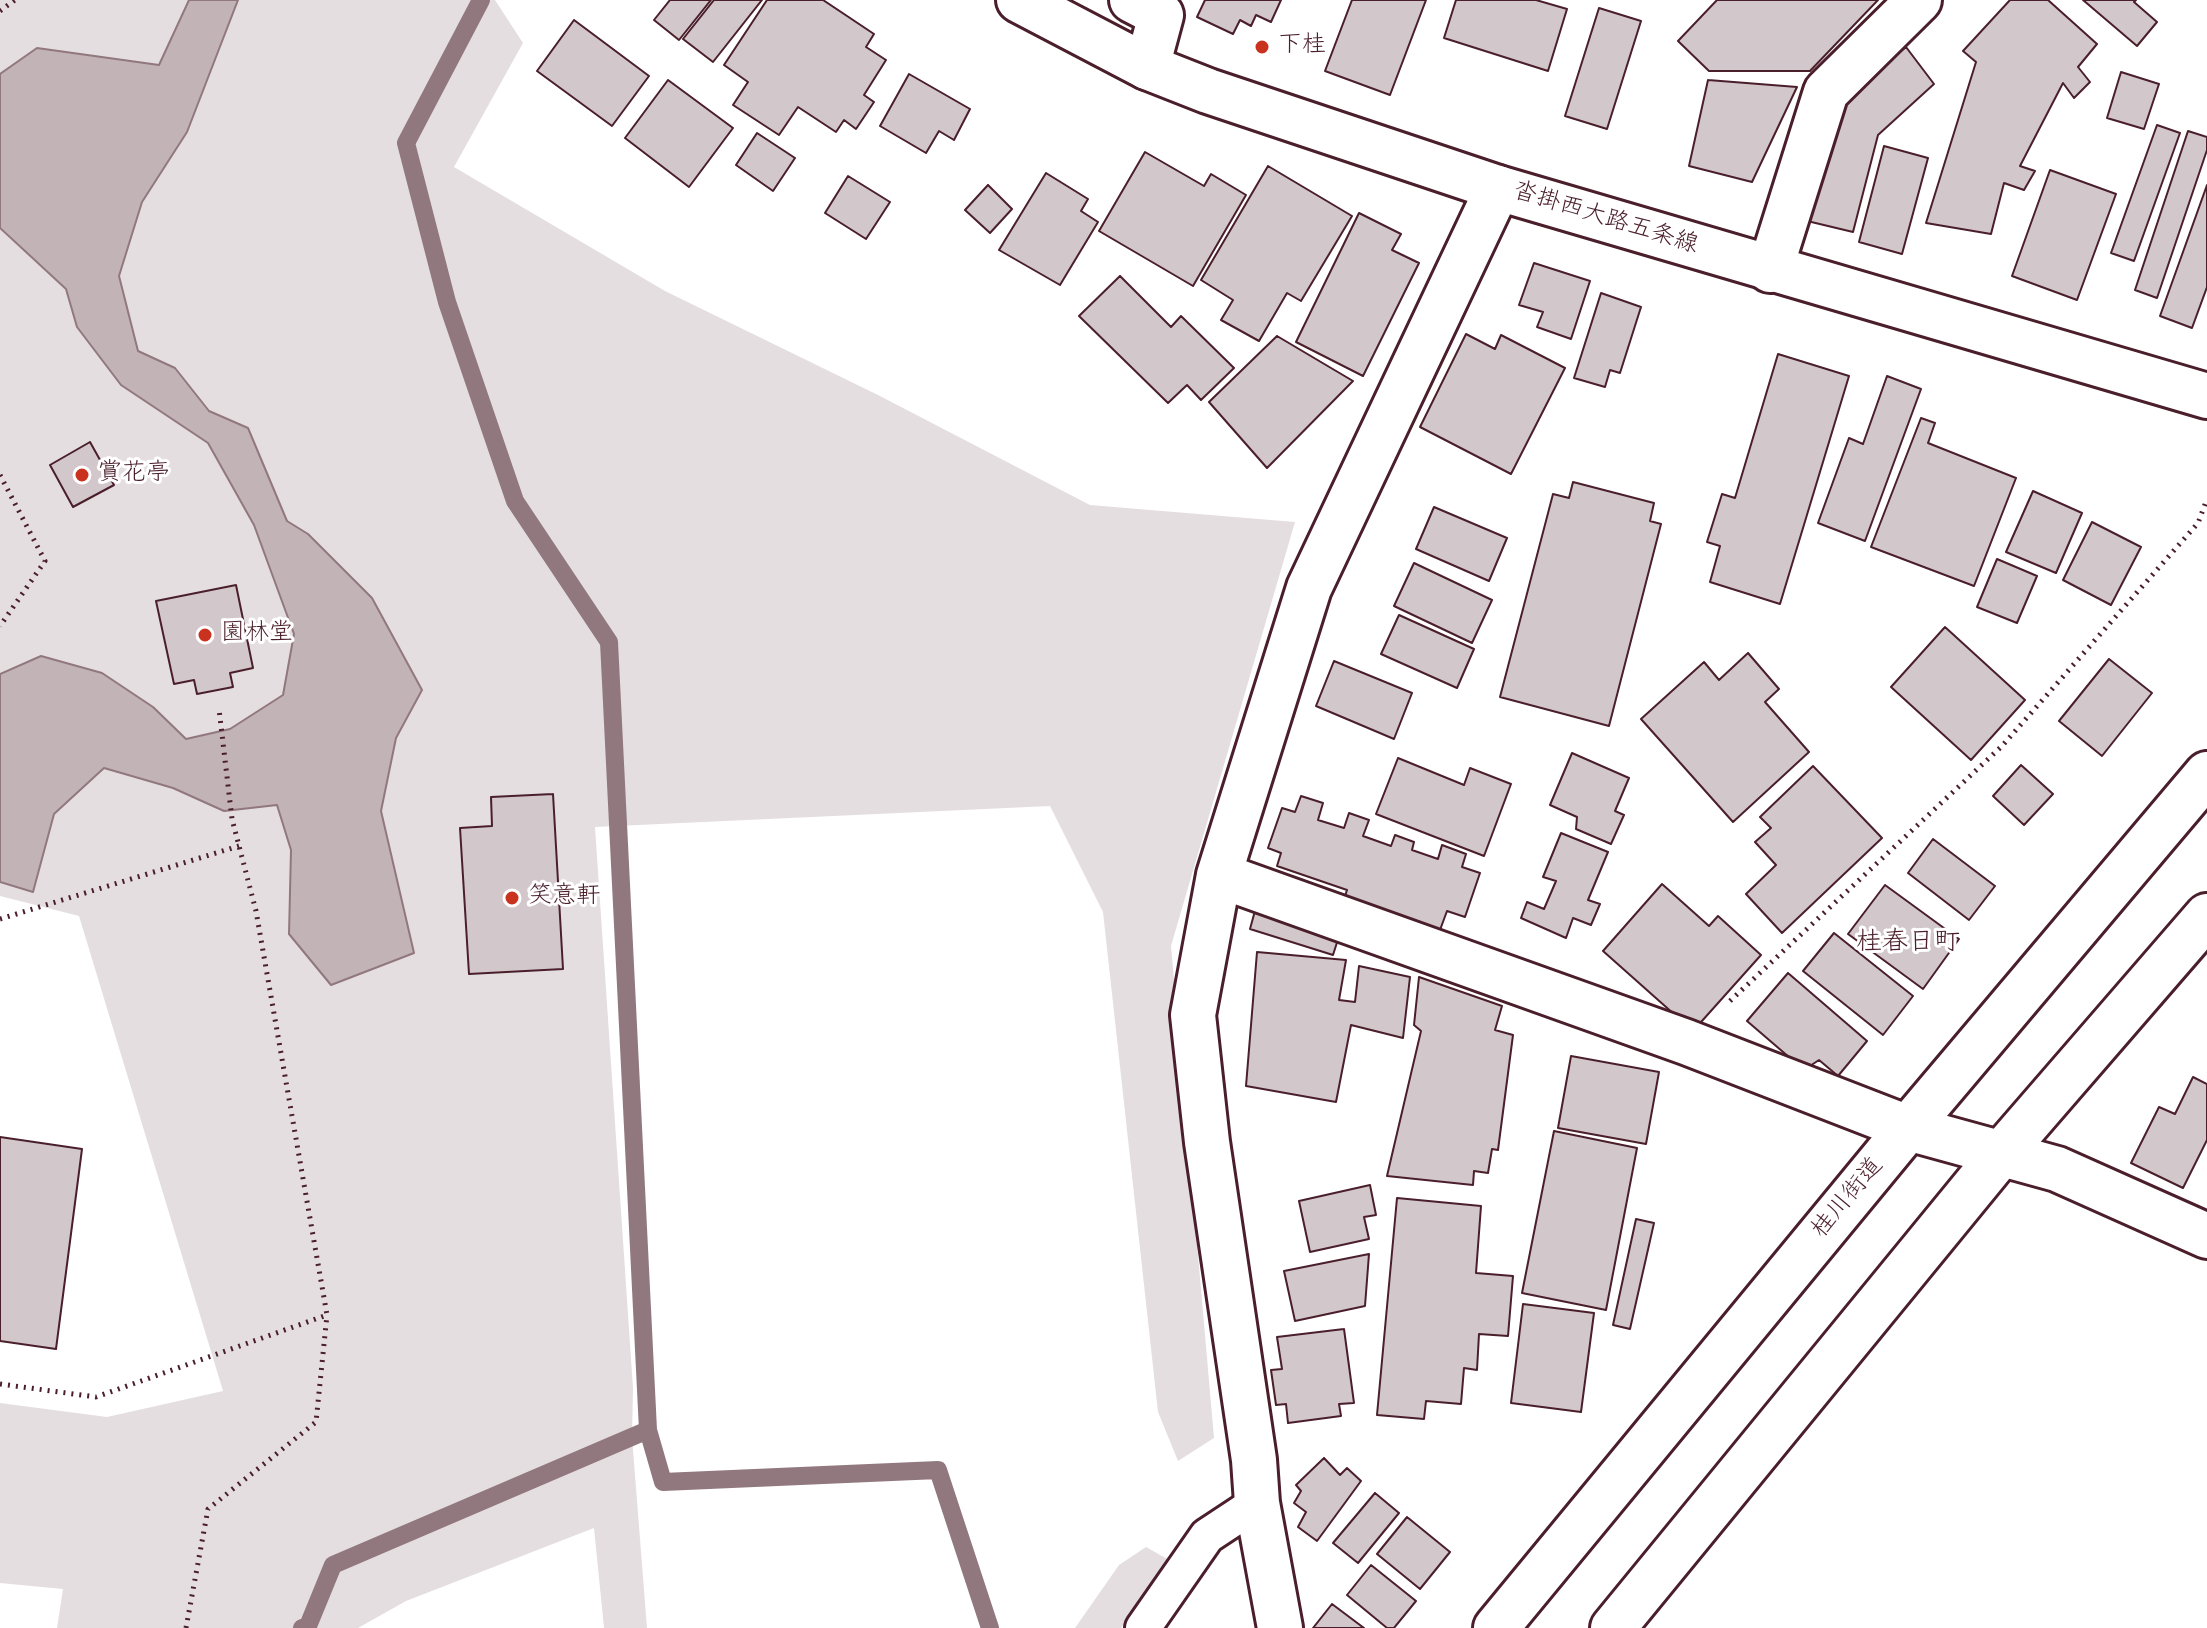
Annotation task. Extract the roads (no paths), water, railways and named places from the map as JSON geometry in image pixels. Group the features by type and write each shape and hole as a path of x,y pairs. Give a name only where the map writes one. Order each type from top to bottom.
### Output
{"street":[{"name":"沓掛西大路五条線","path":"1019,0 1147,67 1208,91 1498,188 2207,396"},
{"path":"1132,0 1161,15 1147,67"},
{"path":"1770,270 1826,92 1919,0"},
{"path":"1280,1628 1257,1503 1254,1460 1207,1142 1193,1015 1219,875 1309,588 1498,188"},
{"name":"桂川街道","path":"1496,1628 1908,1128 2207,774"},
{"path":"1219,875 1686,1042 1908,1128 2057,1169 2207,1236"},
{"path":"1613,1628 2001,1154 2207,916"}],"lane":[{"path":"1143,1628 1207,1536 1257,1503"}],"waterway":[{"path":"302,1628 308,1626 333,1565 648,1430 609,642 515,501 447,302 406,143 481,0"},
{"path":"648,1430 663,1482 938,1470 990,1628"}],"place":[{"name":"下桂","path":"1262,47"},
{"name":"賞花亭","path":"82,475"},
{"name":"園林堂","path":"205,635"},
{"name":"笑意軒","path":"512,898"}],"district":[{"name":"桂春日町","path":"1908,945"}]}
